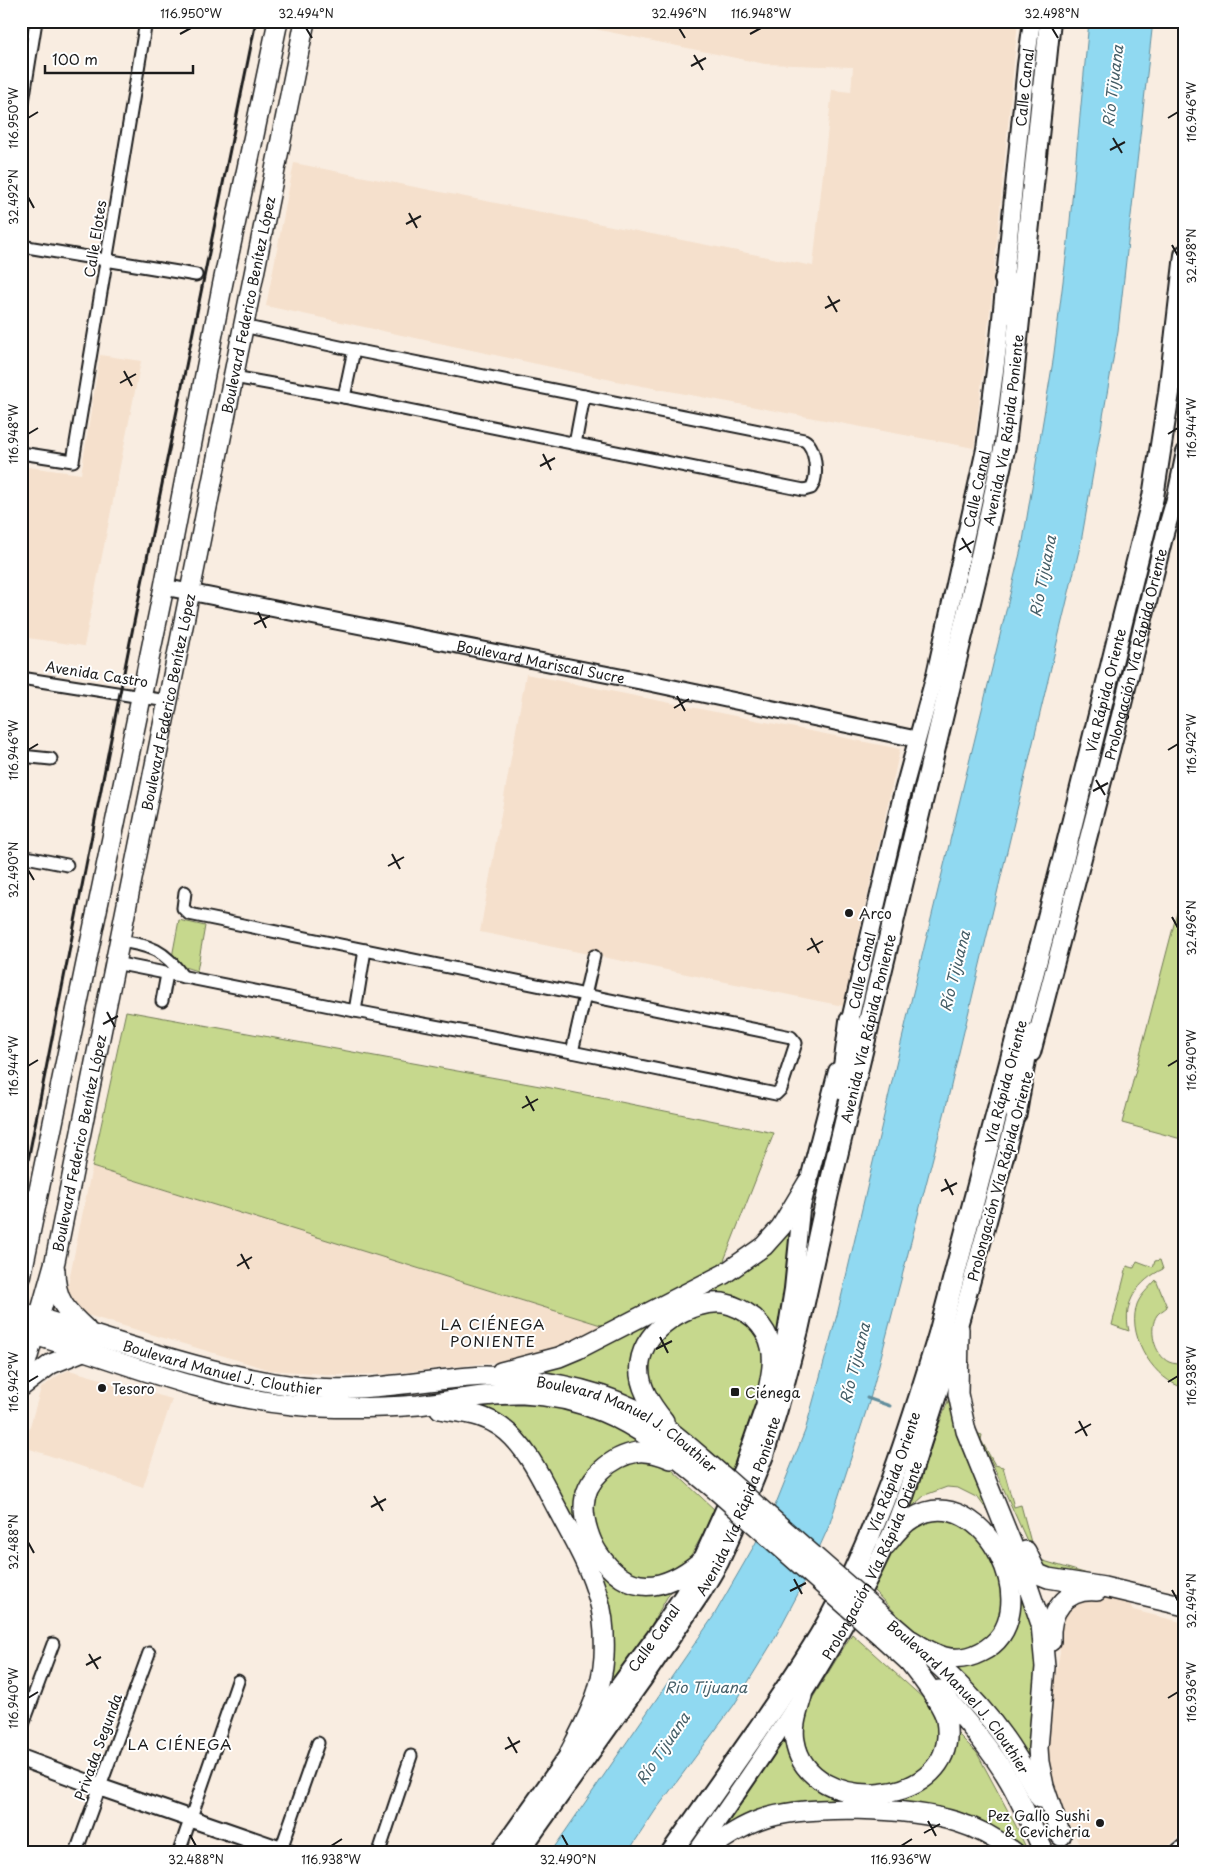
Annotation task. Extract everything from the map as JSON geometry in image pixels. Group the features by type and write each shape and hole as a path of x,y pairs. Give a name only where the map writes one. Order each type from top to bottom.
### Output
{"highway":[{"name":"Avenida Vía Rápida Poniente","path":"518,1852 642,1678 701,1591 718,1562 733,1529 763,1456 778,1409 981,556 1004,445 1013,378 1050,21"},
{"name":"Vía Rápida Oriente","path":"672,1852 806,1658 831,1616 858,1561 880,1508 919,1400 939,1334 1063,860 1153,498 1169,393 1185,255"},
{"path":"1004,445 1000,428 1012,292 1005,279"},
{"path":"1153,498 1163,479 1170,456 1185,350"},
{"path":"935,675 941,670 944,663 968,574 981,556"},
{"path":"1016,1113 1034,1012 1056,916 1063,860"},
{"path":"828,1193 850,1021"}],"main road":[{"name":"Boulevard Federico Benítez López","path":"21,1277 164,587 220,297 278,21"},
{"name":"Boulevard Federico Benítez López","path":"21,1381 32,1328 55,1261 305,21"},
{"name":"Calle Canal","path":"499,1852 683,1595 701,1561 743,1467 777,1369 785,1339 793,1290 801,1210 850,1021 916,739 935,675 985,449 991,413 1032,21"},
{"name":"Prolongación Vía Rápida Oriente","path":"696,1852 802,1696 864,1589 886,1545 907,1490 959,1329 978,1263 1116,733 1165,533 1176,496 1185,452"},
{"path":"488,1376 558,1357 578,1349 724,1274 764,1246 793,1209 808,1182"},
{"path":"55,1261 56,1285 66,1310 91,1333"},
{"path":"681,1442 647,1397 642,1384 640,1363 643,1352 661,1326 689,1309 712,1303 730,1305 747,1313 762,1326 771,1347 772,1361 766,1400"},
{"name":"Boulevard Manuel J. Clouthier","path":"21,1313 32,1328 83,1351 176,1382 251,1400 323,1408 417,1405 522,1394 576,1403 603,1412 628,1424 660,1444 686,1466 720,1484"},
{"name":"Boulevard Manuel J. Clouthier","path":"32,1328 91,1333 184,1362 294,1386 321,1389 389,1387 488,1376 567,1385 594,1392 645,1414 663,1426 681,1442 720,1484 885,1629 908,1660 943,1695 990,1752 1010,1782 1044,1852"},
{"path":"959,1329 958,1394 960,1411 971,1447 1022,1569 1041,1624 1044,1667 1038,1748 1040,1773 1065,1844"},
{"path":"21,1387 51,1364 83,1351"},
{"path":"417,1405 468,1412 501,1428 515,1440 526,1454 546,1489 591,1576 602,1613 604,1658 596,1701 570,1752"},
{"path":"971,1447 988,1468 1000,1490 1038,1574 1048,1578 1104,1587 1185,1606"},
{"path":"686,1466 648,1452 625,1455 615,1460 601,1471 591,1484 585,1497 585,1522 596,1550 614,1574 634,1583 654,1585 671,1581 684,1575 701,1561"},
{"path":"886,1545 902,1526 914,1517 936,1511 960,1514 974,1522 990,1540 1001,1561 1009,1585 1012,1609 1009,1620 997,1639 983,1651 969,1657 952,1658 931,1653 911,1640"},
{"path":"1039,1734 1050,1689 1051,1621 1056,1609 1066,1599 1077,1592 1103,1591 1185,1613"},
{"name":"Boulevard Manuel J. Clouthier","path":"885,1629 911,1640 959,1684 1002,1734 1023,1767 1065,1844"},
{"path":"802,1696 794,1730 794,1739 801,1760 812,1775 826,1784 849,1791 878,1793 907,1789 924,1779 937,1766 945,1750 947,1732 946,1718 938,1702 908,1660"},
{"path":"21,1758 99,1788 283,1851"},
{"path":"704,1852 740,1829 762,1819 794,1813 839,1810 894,1812 942,1818 979,1830 998,1840 1014,1852"},
{"path":"1179,1852 1185,1847"}],"street":[{"path":"21,114 36,21"},
{"name":"Calle Elotes","path":"21,453 73,461 108,260 146,21"},
{"path":"21,246 196,275"},
{"path":"234,377 344,397 804,490 811,488 815,479 814,453 812,446 804,440 243,326"},
{"path":"344,397 354,350"},
{"path":"575,444 584,396"},
{"name":"Boulevard Mariscal Sucre","path":"164,587 650,683 916,739"},
{"name":"Avenida Castro","path":"21,678 167,701"},
{"path":"21,756 51,759"},
{"path":"21,856 67,865"},
{"path":"115,963 572,1052 776,1094 781,1089 796,1043 791,1037 189,914 183,908 185,892"},
{"path":"119,942 161,951 176,966 183,977"},
{"path":"355,1011 365,950"},
{"path":"572,1052 594,956"},
{"path":"162,1001 167,974"},
{"path":"21,1730 53,1644"},
{"name":"Privada Segunda","path":"76,1852 149,1653"},
{"path":"179,1852 238,1681"},
{"path":"283,1851 318,1743"},
{"path":"379,1852 411,1756"}],"shaded area":[{"path":"556,21 1018,21 991,302 974,448 621,382 266,306 294,163 813,266 832,90 851,92 853,67 765,64"},
{"path":"100,355 141,361 84,646 21,637 21,466 81,474"},
{"path":"526,674 900,749 843,1006 480,932"},
{"path":"92,1167 604,1326 559,1347 522,1359 387,1374 337,1375 270,1370 87,1315 79,1312 69,1298 67,1290"},
{"path":"69,1370 172,1399 143,1487 24,1447 41,1388"},
{"path":"1103,1596 1129,1603 1133,1610 1185,1623 1185,1828 1169,1846 1158,1852 1083,1852 1049,1785 1044,1734 1060,1652 1058,1630 1065,1611 1083,1598"}],"green space":[{"path":"1185,882 1185,1140 1122,1123"},
{"path":"179,920 205,926 197,971 181,966 172,957"},
{"path":"126,1011 551,1088 774,1133 723,1263 604,1326 92,1167"},
{"path":"793,1225 777,1338 734,1471 533,1371"},
{"path":"1160,1260 1163,1269 1139,1287 1130,1302 1127,1321 1129,1331 1112,1325 1127,1266 1134,1268 1137,1261 1153,1267 1155,1261"},
{"path":"1156,1280 1167,1307 1154,1320 1154,1341 1164,1359 1172,1363 1185,1364 1185,1388 1174,1384 1154,1368 1140,1345 1136,1332 1137,1304"},
{"path":"951,1393 1023,1587 1038,1643 1030,1761 998,1717 946,1666 958,1669 974,1663 1008,1637 1001,1550 992,1517 978,1498 958,1488 947,1487 925,1495 906,1512"},
{"path":"545,1405 595,1416 641,1441 716,1511 641,1643 605,1692 605,1600 520,1436 450,1406"},
{"path":"976,1433 982,1435 981,1440 995,1465 1003,1467 1014,1507 1021,1505 1033,1550 1038,1552 1037,1559 1101,1578 1050,1573 1036,1561 993,1465"},
{"path":"960,1519 1001,1564 1006,1623 962,1655 917,1635 873,1590 890,1553 920,1520"},
{"path":"852,1634 945,1718 930,1771 864,1790 814,1768 800,1726 804,1712"},
{"path":"788,1729 798,1766 809,1783 837,1794 906,1795 932,1784 943,1773 952,1751 954,1730 977,1753 1028,1852 1016,1852 967,1823 818,1808 709,1843"}],"water":[{"name":"Rio Tijuana","path":"1089,21 1153,21 1118,331 1081,542 944,1115 870,1399 829,1526 800,1590 772,1643 734,1705 655,1811 628,1852 551,1852 713,1617 775,1506 805,1431 837,1315 1023,541 1053,361 1068,242"}],"waterway":[{"path":"867,1398 890,1406"}],"railway":[{"path":"21,1196 129,647 256,21"}],"place":[{"name":"Arco","path":"849,913"},
{"name":"Tesoro","path":"102,1388"},
{"name":"Ciénega","path":"735,1392"},
{"name":"Pez Gallo Sushi & Cevicheria","path":"1100,1823"}],"district":[{"name":"LA CIÉNEGA PONIENTE","path":"493,1332"},
{"name":"LA CIÉNEGA","path":"180,1743"}],"water label":[{"name":"Río Tijuana","path":"1112,86"},
{"name":"Río Tijuana","path":"1042,576"},
{"name":"Río Tijuana","path":"954,971"},
{"name":"Río Tijuana","path":"854,1363"},
{"name":"Río Tijuana","path":"662,1748"}]}
